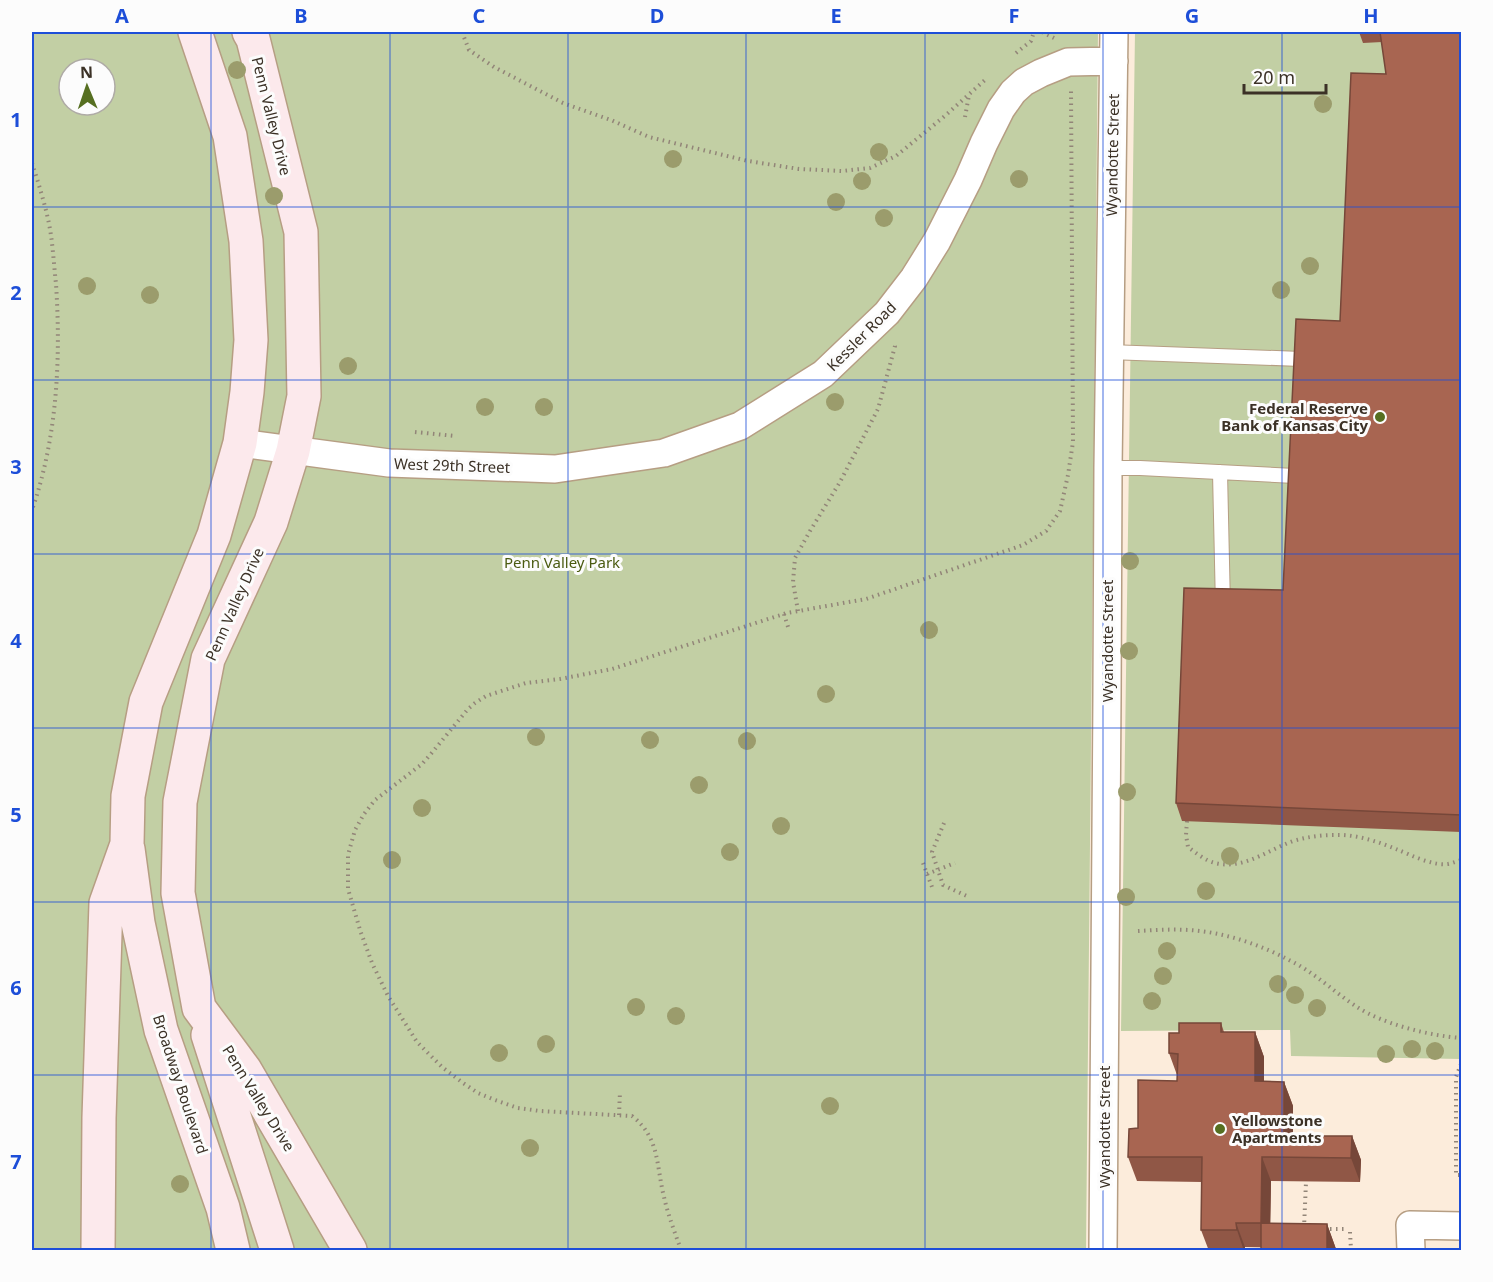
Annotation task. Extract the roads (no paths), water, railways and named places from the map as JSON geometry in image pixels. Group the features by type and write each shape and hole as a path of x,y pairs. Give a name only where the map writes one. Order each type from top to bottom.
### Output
{"main road":[{"path":"98,1251 99,1118 106,903 127,844 128,796 146,702 214,535 240,443 247,392 251,340 246,241 230,136 195,32"},
{"name":"Penn Valley Drive","path":"249,32 253,39 301,232 304,396 293,451 271,522 208,659 180,802 178,893 199,1008 245,1070 350,1251"},
{"name":"Broadway Boulevard","path":"127,844 138,923 161,1030 223,1209 233,1251"},
{"path":"199,1008 277,1251"}],"street":[{"name":"Wyandotte Street","path":"1103,1251 1109,352 1114,32"},
{"name":"Kessler Road","path":"664,453 740,426 823,374 887,313 914,278 937,241 1001,109 1013,92 1024,82 1068,62 1114,61"},
{"name":"West 29th Street","path":"240,443 389,464 555,469 664,453"},
{"path":"1411,1251 1410,1226 1461,1226"}],"lane":[{"path":"1109,352 1301,359"},
{"path":"1108,468 1295,476"},
{"path":"1220,472 1223,606"}],"place":[{"name":"Federal Reserve Bank of Kansas City","path":"1380,417"},
{"name":"Yellowstone Apartments","path":"1220,1129"}],"park label":[{"name":"Penn Valley Park","path":"562,562"}]}
